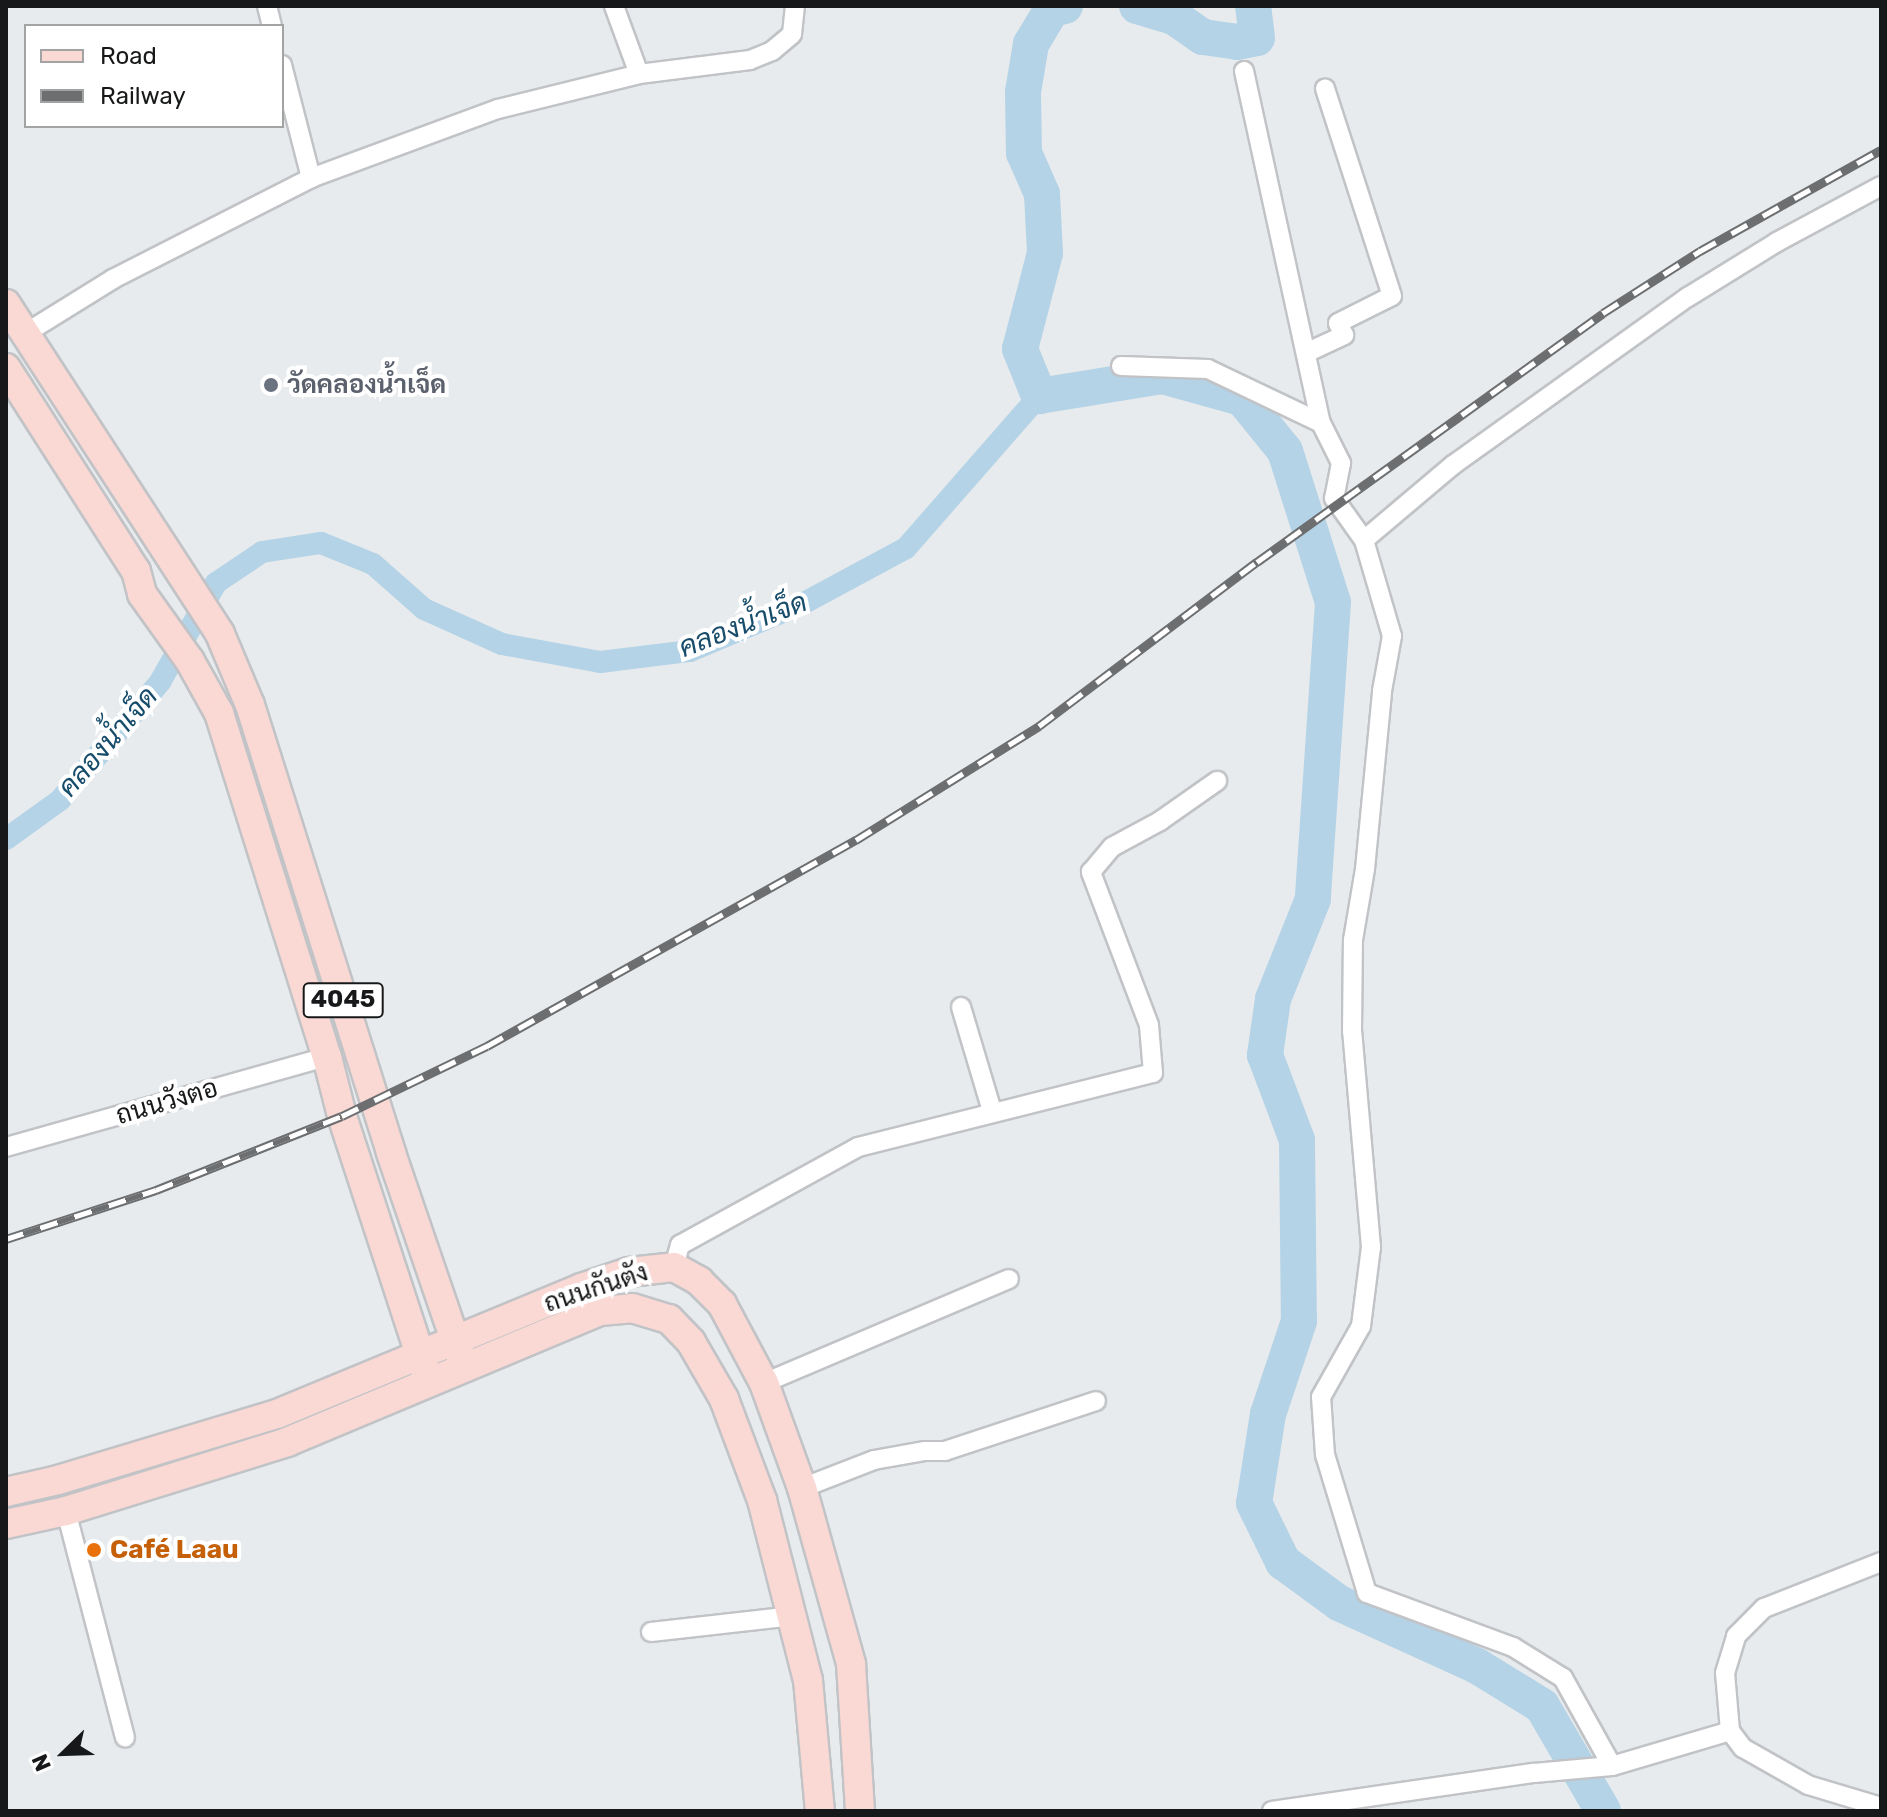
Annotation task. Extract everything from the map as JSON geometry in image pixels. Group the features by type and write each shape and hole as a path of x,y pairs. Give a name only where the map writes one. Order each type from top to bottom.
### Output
{"main road":[{"name":"4045","path":"6,304 220,634 254,718 465,1367"},
{"name":"4045","path":"10,383 136,571 142,594 190,661 219,713 327,1057 342,1116 429,1381"},
{"name":"ถนนกันตัง","path":"6,1492 277,1414 617,1276 649,1268 674,1267 699,1281 722,1304 764,1383 802,1488 851,1664 860,1811"},
{"name":"ถนนกันตัง","path":"6,1524 66,1511 287,1442 600,1311 632,1308 669,1319 691,1342 724,1399 762,1500 808,1680 820,1811"},
{"path":"101,1467 109,1497"},
{"path":"762,1500 802,1488"}],"street":[{"path":"614,6 639,74"},
{"path":"26,333 113,279 311,178 498,109 639,74 750,60 772,51 792,34 795,6"},
{"path":"1244,71 1308,352 1321,423 1332,438 1341,463 1334,498 1364,540 1392,636 1382,691 1365,869 1353,940 1352,1031 1371,1247 1361,1326 1321,1397 1325,1455 1367,1593 1513,1647 1563,1678 1612,1766"},
{"path":"284,73 311,178"},
{"path":"1308,352 1344,335 1338,323 1392,296 1325,89"},
{"path":"1364,540 1465,456 1688,297 1777,242 1881,186"},
{"path":"1121,366 1208,369 1321,423"},
{"path":"674,1267 680,1245 858,1147 1153,1073 1149,1025 1091,872 1112,847 1160,821 1217,781"},
{"path":"961,1007 992,1111"},
{"name":"ถนนวังตอ","path":"6,1147 327,1057"},
{"path":"764,1383 1009,1279"},
{"path":"802,1488 874,1460 925,1451 945,1451 1096,1401"},
{"path":"66,1511 125,1737"},
{"path":"1881,1562 1764,1608 1736,1636 1725,1673 1730,1731 1743,1748 1808,1785 1881,1807"},
{"path":"651,1632 793,1616"},
{"path":"1272,1811 1534,1773 1612,1766 1730,1731"}],"waterway":[{"path":"1065,6 1052,9 1031,44 1023,92 1024,153 1042,194 1045,253 1020,349 1039,396 1162,376 1242,398 1285,451 1333,602 1313,899 1273,999 1265,1055 1297,1140 1299,1321 1268,1414 1254,1503 1283,1562 1339,1603 1477,1666 1542,1706 1603,1811"},
{"path":"1137,6 1174,17 1203,37 1237,42 1257,38 1253,6"},
{"name":"คลองน้ำเจ็ด","path":"6,839 60,800 160,682 216,583 262,552 321,543 373,564 424,609 502,644 600,662 690,651 804,603 906,548 1039,396"}],"railway":[{"path":"6,1239 156,1190 342,1116 487,1046 856,840 1039,726 1257,562 1603,313 1700,251 1881,150"}],"place":[{"name":"วัดคลองน้ำเจ็ด","path":"271,385"},
{"name":"Café Laau","path":"94,1550"}]}
